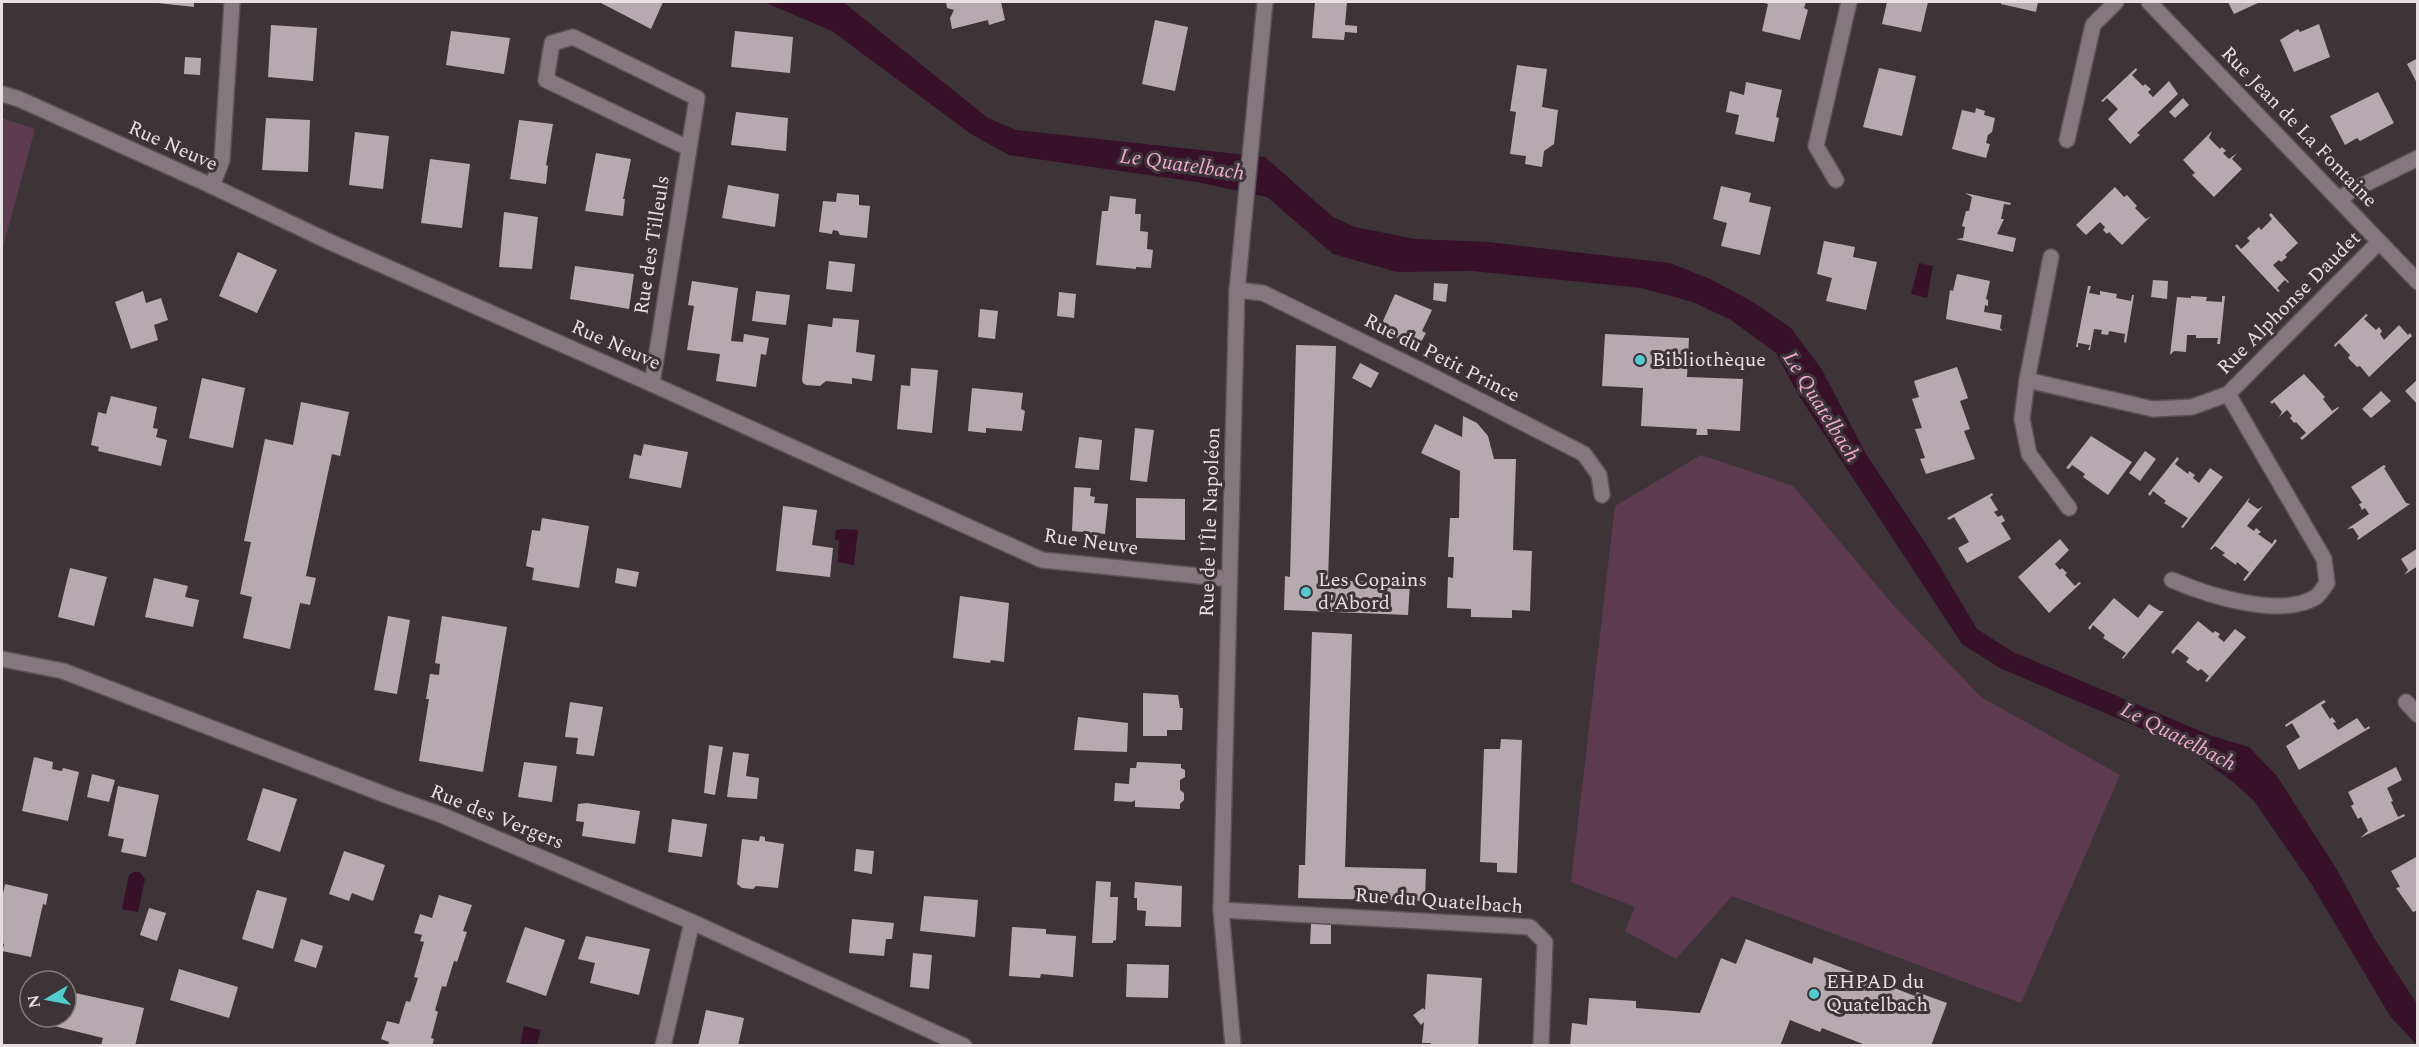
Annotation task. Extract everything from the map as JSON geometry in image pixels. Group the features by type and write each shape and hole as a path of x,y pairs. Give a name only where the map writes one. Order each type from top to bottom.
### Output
{"street":[{"path":"212,186 222,160 232,2"},
{"name":"Rue de l'Île Napoléon","path":"1233,1046 1221,910 1237,290 1240,238 1245,214 1265,2"},
{"path":"1836,180 1816,146 1849,2"},
{"path":"2067,140 2093,25 2116,2"},
{"name":"Rue Jean de La Fontaine","path":"2150,2 2418,282"},
{"name":"Rue des Tilleuls","path":"652,384 697,98 573,37 552,43 546,80 688,148"},
{"name":"Rue Neuve","path":"2,94 19,99 330,242 1042,560 1229,579"},
{"path":"2340,200 2349,192 2418,158"},
{"name":"Rue Alphonse Daudet","path":"2027,380 2153,409 2192,407 2228,394 2379,242"},
{"path":"2051,256 2027,380 2022,419 2029,454 2069,508"},
{"name":"Rue du Petit Prince","path":"1237,290 1263,293 1584,454 1599,475 1602,495"},
{"name":"Rue Alphonse Daudet","path":"2172,580 2209,595 2253,604 2298,604 2318,596 2327,583 2324,559 2228,394"},
{"name":"Rue des Vergers","path":"2,659 63,671 439,814 692,922 964,1046"},
{"path":"2406,702 2418,716"},
{"name":"Rue du Quatelbach","path":"1221,910 1530,927 1545,942 1541,1046"},
{"path":"663,1046 692,922"}],"shaded area":[{"path":"2,118 35,129 2,251"},
{"path":"1701,455 1793,486 1895,607 1981,697 2120,775 2021,1003 1732,896 1676,959 1625,931 1635,907 1571,882 1615,506"}],"water":[{"name":"Le Quatelbach","path":"764,2 843,2 988,118 1016,130 1265,157 1333,217 1355,227 1415,239 1488,242 1670,263 1710,279 1753,302 1791,328 1822,370 1866,454 1930,550 1977,629 2013,652 2212,736 2249,747 2276,775 2336,868 2374,938 2417,1004 2417,1045 2390,1016 2312,885 2254,801 2233,782 2187,748 2000,668 1962,644 1799,396 1776,353 1731,320 1693,302 1641,288 1472,271 1397,272 1333,254 1267,197 1197,182 1009,155 971,134 832,31"},
{"path":"1919,263 1933,266 1927,298 1911,294"},
{"path":"836,530 858,530 854,565 838,562 839,540 835,540"},
{"path":"140,872 145,879 138,912 122,909 129,875"},
{"path":"524,1026 541,1030 537,1045 520,1045"}],"building":[{"path":"149,2 194,2 194,7"},
{"path":"599,2 663,2 651,29"},
{"path":"946,2 1001,2 1005,20 989,25 988,20 952,29 950,18 954,10 947,8"},
{"path":"1315,2 1347,2 1345,25 1357,26 1357,33 1345,32 1344,40 1312,38"},
{"path":"1761,2 1806,2 1804,8 1808,10 1800,40 1762,31 1768,4"},
{"path":"1887,2 1928,2 1921,32 1882,24"},
{"path":"2001,2 2038,2 2036,12 2001,4"},
{"path":"2228,2 2260,2 2234,14"},
{"path":"1155,20 1188,27 1175,91 1142,84"},
{"path":"2319,24 2330,57 2294,72 2280,40 2298,29 2300,32"},
{"path":"271,25 317,28 313,81 268,77"},
{"path":"451,31 510,38 504,74 446,65"},
{"path":"735,31 793,37 790,73 731,67"},
{"path":"185,57 201,58 200,75 184,74"},
{"path":"2418,58 2418,85 2407,64"},
{"path":"1517,65 1547,69 1542,107 1558,110 1554,144 1544,151 1542,167 1525,164 1526,156 1510,154 1516,112 1510,111"},
{"path":"1879,68 1916,76 1902,136 1863,127"},
{"path":"2136,68 2137,70 2132,75 2143,86 2145,84 2151,89 2148,92 2153,97 2169,81 2178,94 2137,133 2140,135 2130,144 2108,119 2118,109 2107,98 2101,101"},
{"path":"1746,82 1782,90 1776,117 1779,118 1774,142 1735,134 1739,115 1726,112 1730,91 1744,95"},
{"path":"2378,92 2394,123 2360,141 2357,138 2345,145 2330,116"},
{"path":"2183,98 2189,105 2175,118 2169,112"},
{"path":"1976,108 1985,111 1984,115 1995,118 1992,132 1988,135 1986,143 1990,144 1986,158 1952,149 1962,110 1975,113"},
{"path":"736,112 788,118 786,151 731,145"},
{"path":"266,118 310,120 308,172 262,170"},
{"path":"519,120 553,124 546,165 548,166 546,184 510,179"},
{"path":"2212,131 2209,138 2220,149 2222,147 2226,151 2223,153 2229,159 2237,153 2232,159 2242,169 2214,197 2192,175 2195,173 2183,160"},
{"path":"355,132 389,136 383,189 349,185"},
{"path":"596,153 631,159 623,199 625,199 623,216 585,211"},
{"path":"430,159 470,164 462,228 421,223"},
{"path":"728,185 779,194 775,227 722,218"},
{"path":"1721,186 1751,193 1749,202 1771,207 1760,255 1721,246 1727,223 1713,219"},
{"path":"2115,187 2124,197 2127,195 2146,219 2151,216 2122,245 2109,232 2107,234 2103,230 2105,227 2100,222 2086,235 2076,225"},
{"path":"837,193 859,195 859,205 870,206 867,238 840,235 838,231 833,230 832,234 819,232 823,201 836,202"},
{"path":"1965,193 2011,203 2010,205 2004,204 2001,219 2004,219 1997,234 2016,238 2013,252 1956,239 1963,238 1965,227 1962,226 1972,197"},
{"path":"1110,196 1136,199 1135,214 1141,214 1140,231 1148,232 1147,249 1153,250 1151,268 1136,267 1136,269 1096,265 1102,211 1108,211"},
{"path":"504,212 538,217 532,269 499,267"},
{"path":"2271,213 2298,243 2285,255 2287,257 2273,265 2289,282 2285,280 2277,288 2280,291 2278,292 2235,246 2237,244 2241,249 2250,241 2247,238 2259,227 2261,230 2272,219 2269,215"},
{"path":"1824,241 1855,247 1853,257 1877,262 1866,310 1826,301 1832,278 1817,274"},
{"path":"238,252 277,270 257,313 219,296"},
{"path":"829,261 855,264 852,292 826,289"},
{"path":"575,266 634,274 629,309 570,299"},
{"path":"1957,274 1990,281 1986,299 1988,306 1985,305 1984,312 2002,315 2000,328 2003,331 1946,319 1950,290 1953,291"},
{"path":"2153,280 2168,281 2167,299 2151,297"},
{"path":"692,281 738,288 731,341 743,342 744,334 769,338 766,355 761,354 756,387 716,381 720,354 687,350 694,306 688,305"},
{"path":"1434,283 1448,284 1446,302 1433,300"},
{"path":"2088,286 2091,286 2089,293 2100,295 2100,291 2117,294 2116,298 2131,301 2134,295 2126,343 2124,342 2125,334 2109,331 2108,335 2101,334 2102,330 2094,329 2090,350 2088,350 2090,345 2078,343 2076,347"},
{"path":"143,291 146,303 161,298 168,320 154,325 158,340 131,349 115,302"},
{"path":"756,291 790,295 786,325 752,321"},
{"path":"1059,292 1076,294 1074,318 1057,316"},
{"path":"1395,294 1432,310 1422,331 1426,333 1420,344 1417,342 1416,346 1379,330"},
{"path":"2191,296 2207,297 2206,301 2222,302 2222,296 2225,296 2220,344 2217,344 2218,338 2196,338 2196,335 2187,335 2186,352 2174,351 2170,355 2177,297 2191,298"},
{"path":"980,309 998,311 995,339 978,337"},
{"path":"2366,314 2368,315 2364,319 2376,330 2379,327 2384,340 2399,325 2408,335 2410,333 2412,336 2369,377 2360,366 2357,367 2348,358 2350,355 2339,343 2335,347 2334,345"},
{"path":"833,318 859,320 856,352 875,355 872,381 852,378 852,384 826,381 820,386 803,383 808,324 832,327"},
{"path":"1605,334 1689,338 1687,377 1743,379 1740,431 1707,429 1708,435 1696,435 1697,429 1641,426 1643,388 1602,386"},
{"path":"1296,345 1336,346 1328,580 1410,583 1408,615 1284,610 1285,576 1290,577"},
{"path":"1360,363 1379,373 1371,388 1352,378"},
{"path":"1957,367 1968,398 1960,401 1970,429 1964,431 1975,459 1926,474 1920,459 1925,458 1915,429 1922,428 1912,399 1919,397 1914,381"},
{"path":"911,368 938,370 932,433 897,429 901,385 910,386"},
{"path":"2304,374 2325,397 2323,399 2332,411 2339,408 2302,440 2300,438 2306,433 2296,422 2294,423 2287,410 2279,417 2282,412 2274,402 2272,404 2270,402"},
{"path":"202,378 245,388 233,448 189,438"},
{"path":"2418,379 2418,405 2405,391"},
{"path":"972,388 1023,393 1021,409 1025,411 1022,431 986,428 986,433 968,431"},
{"path":"2381,391 2391,401 2371,418 2362,409"},
{"path":"111,396 157,407 153,428 158,429 156,437 167,440 161,466 98,451 99,447 91,445 98,412 106,414"},
{"path":"301,402 349,412 340,456 332,454 306,576 316,578 310,605 300,603 290,649 243,638 252,597 240,594 251,542 244,541 265,439 293,445"},
{"path":"1463,416 1477,423 1488,436 1494,459 1516,459 1513,550 1532,551 1530,611 1512,610 1512,618 1471,617 1471,609 1447,608 1448,577 1453,578 1454,557 1448,557 1450,518 1459,518 1460,471 1421,453 1435,424 1462,437"},
{"path":"1135,428 1154,430 1147,482 1130,480"},
{"path":"2091,436 2132,462 2108,495 2083,477 2085,474 2072,465 2069,469 2066,468"},
{"path":"1079,437 1102,440 1099,470 1075,468"},
{"path":"644,444 688,452 681,488 629,478 634,454 641,456"},
{"path":"2145,451 2156,459 2140,481 2129,473"},
{"path":"2177,457 2179,459 2175,464 2188,474 2189,471 2195,475 2193,478 2199,483 2210,468 2223,477 2183,528 2181,527 2188,518 2164,503 2166,501 2153,491 2150,496 2148,494"},
{"path":"2384,465 2406,503 2410,504 2358,540 2359,537 2353,528 2347,529 2369,514 2365,508 2362,510 2359,504 2362,503 2351,487"},
{"path":"1074,487 1091,488 1090,496 1095,497 1094,503 1108,504 1105,534 1072,531"},
{"path":"1992,493 1990,497 1998,510 1994,512 1998,517 2002,515 2005,521 2001,523 2011,539 1967,563 1958,548 1969,542 1954,517 1949,520 1947,518"},
{"path":"2250,497 2248,502 2258,509 2263,506 2247,526 2254,531 2256,528 2261,532 2258,534 2272,544 2275,539 2277,541 2245,581 2243,580 2249,572 2237,562 2236,565 2222,555 2225,553 2215,546 2210,549"},
{"path":"1136,498 1185,499 1185,540 1136,538"},
{"path":"783,506 817,510 812,545 833,548 830,577 776,571"},
{"path":"542,518 589,526 579,588 532,580 534,568 526,566 532,530 540,531"},
{"path":"2060,539 2069,550 2055,564 2067,573 2065,575 2075,586 2081,583 2049,613 2018,577"},
{"path":"2418,548 2418,566 2404,575 2408,570 2401,559"},
{"path":"70,568 107,577 94,626 58,617"},
{"path":"617,568 639,572 636,587 615,583"},
{"path":"154,578 188,586 185,597 199,600 193,627 145,617"},
{"path":"960,596 1009,603 1004,662 991,660 990,663 953,658"},
{"path":"2114,598 2138,618 2149,604 2164,611 2123,659 2126,653 2103,638 2105,635 2093,625 2090,630 2088,628"},
{"path":"388,616 410,620 397,694 374,690"},
{"path":"442,616 507,627 483,772 419,761 429,699 426,699 430,674 439,675 440,664 435,663"},
{"path":"2198,621 2213,633 2215,631 2220,634 2218,637 2224,642 2235,629 2246,637 2207,682 2205,681 2209,676 2201,669 2198,671 2186,662 2189,658 2177,649 2173,654 2171,652"},
{"path":"1312,632 1352,634 1345,867 1426,869 1425,901 1298,898 1299,865 1305,865"},
{"path":"1143,693 1178,695 1180,708 1183,708 1182,730 1167,730 1167,736 1143,736"},
{"path":"2324,700 2326,702 2321,705 2330,719 2332,717 2336,722 2333,723 2338,730 2357,718 2365,729 2369,726 2370,728 2299,770 2286,746 2300,737 2292,723 2286,727 2285,725"},
{"path":"570,702 603,707 594,756 576,754 578,738 565,737"},
{"path":"1078,717 1128,723 1127,752 1074,750"},
{"path":"1501,739 1522,740 1517,873 1497,872 1497,863 1480,862 1484,749 1500,749"},
{"path":"709,745 723,747 715,795 704,793"},
{"path":"733,752 749,754 746,776 759,778 757,799 727,797"},
{"path":"34,757 53,762 52,769 62,771 63,768 79,772 68,821 22,811"},
{"path":"524,762 557,766 552,802 518,797"},
{"path":"1137,762 1181,764 1181,768 1185,770 1185,777 1180,780 1180,790 1184,793 1184,800 1180,804 1180,809 1135,807 1135,800 1132,802 1114,801 1115,783 1129,784 1130,768 1136,768"},
{"path":"2396,767 2402,780 2387,788 2398,817 2404,814 2405,816 2360,838 2368,831 2361,817 2358,819 2351,806 2354,804 2348,792"},
{"path":"92,774 115,780 109,802 87,797"},
{"path":"118,786 159,795 146,857 121,852 124,839 108,836"},
{"path":"263,788 297,799 280,852 247,840"},
{"path":"587,803 640,811 635,844 582,836 584,822 576,821 578,804"},
{"path":"672,819 707,824 702,857 668,852"},
{"path":"760,836 765,837 765,841 784,844 778,888 756,886 753,889 742,888 737,884 742,839 759,841"},
{"path":"856,849 874,851 872,874 854,871"},
{"path":"344,851 385,865 373,901 352,893 349,901 329,894"},
{"path":"2418,856 2418,910 2413,912 2396,888 2400,887 2391,871"},
{"path":"1096,881 1111,882 1110,897 1118,897 1116,940 1113,943 1092,943"},
{"path":"1135,882 1182,886 1181,927 1145,926 1146,911 1137,910 1137,898 1134,898"},
{"path":"5,884 48,894 46,905 43,904 31,957 2,951 4,944 2,943 2,899"},
{"path":"257,890 287,898 273,949 242,939"},
{"path":"439,895 472,905 463,931 467,932 457,962 454,961 446,987 442,986 435,1010 438,1012 431,1038 434,1039 432,1046 388,1046 389,1042 381,1039 387,1021 399,1024 406,1001 410,1002 418,978 414,977 424,942 420,941 422,935 414,933 420,914 432,918"},
{"path":"924,896 978,900 975,937 920,931"},
{"path":"149,908 166,913 157,941 140,935"},
{"path":"852,919 894,923 892,939 886,939 884,956 849,953"},
{"path":"1311,924 1331,924 1331,944 1310,944"},
{"path":"525,927 565,940 546,996 506,982"},
{"path":"1012,927 1046,929 1046,934 1076,936 1073,977 1041,974 1040,978 1009,976"},
{"path":"586,936 650,949 639,995 590,983 595,963 578,959"},
{"path":"301,939 323,946 316,968 294,961"},
{"name":"EHPAD du Quatelbach","path":"1746,939 1812,964 1814,957 1915,996 1917,992 1947,1003 1931,1046 1868,1046 1822,1028 1820,1032 1790,1020 1780,1046 1570,1046 1572,1023 1587,1025 1589,998 1636,1001 1636,1008 1700,1013 1721,958 1736,964"},
{"path":"913,953 932,955 929,989 910,987"},
{"path":"1127,964 1169,965 1168,998 1126,997"},
{"path":"179,969 238,987 229,1018 170,1000"},
{"path":"1427,974 1482,978 1478,1046 1430,1046 1431,1043 1422,1043 1424,1022 1421,1025 1413,1015 1423,1008 1425,1010"},
{"path":"78,994 144,1008 135,1046 101,1046 103,1038 66,1029 78,1029"},
{"path":"706,1010 744,1018 738,1046 698,1046"}],"place":[{"name":"Bibliothèque","path":"1640,360"},
{"name":"Les Copains d'Abord","path":"1306,592"},
{"name":"EHPAD du Quatelbach","path":"1814,994"}]}
